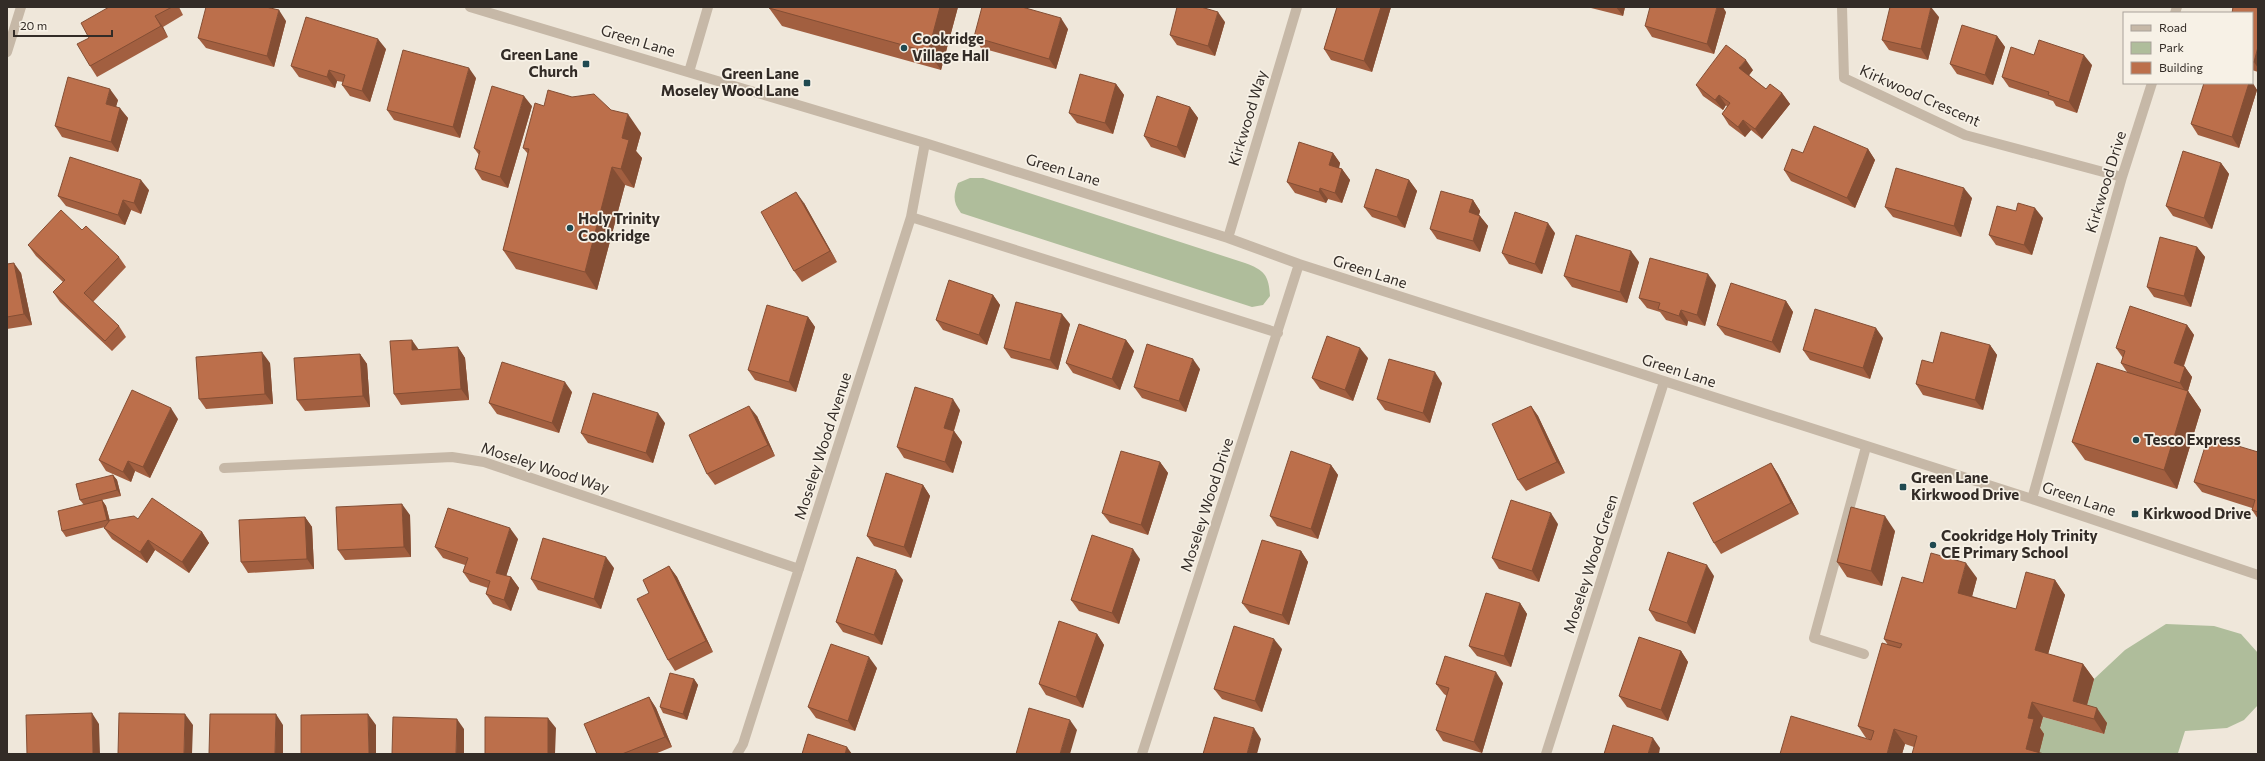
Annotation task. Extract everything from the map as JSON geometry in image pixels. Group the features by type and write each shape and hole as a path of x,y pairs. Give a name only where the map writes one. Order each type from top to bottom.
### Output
{"street":[{"path":"7,52 21,7"},
{"name":"Green Lane","path":"470,7 925,143 1228,238 1299,264 2032,499 2258,575"},
{"path":"689,72 708,7"},
{"name":"Kirkwood Way","path":"1228,238 1297,7"},
{"name":"Kirkwood Crescent","path":"1842,7 1844,78 1964,135 2122,177"},
{"name":"Kirkwood Drive","path":"2032,499 2122,177 2152,84"},
{"name":"Moseley Wood Avenue","path":"737,754 744,744 911,217 925,143"},
{"path":"911,217 1278,333"},
{"name":"Moseley Wood Drive","path":"1142,754 1299,264"},
{"name":"Moseley Wood Green","path":"1546,754 1664,382"},
{"path":"1864,654 1814,638 1866,447"},
{"name":"Moseley Wood Way","path":"224,468 452,457 484,462 799,570"}],"green space":[{"path":"970,178 983,178 1245,263 1257,268 1264,274 1267,278 1270,296 1263,305 1252,307 961,213 956,206 955,191 958,183"},
{"path":"2166,624 2214,626 2241,634 2258,653 2258,705 2244,720 2227,728 2185,731 2178,753 2180,754 2039,754 2039,733 2043,717 2104,734 2084,716 2094,679 2125,650"}],"building":[{"path":"109,7 172,7 155,16 161,26 90,66 77,44 89,38 81,23"},
{"path":"206,7 266,7 279,10 267,56 198,38"},
{"path":"769,7 940,7 928,52"},
{"path":"982,7 1022,7 1061,18 1049,59 974,37"},
{"path":"1177,7 1201,7 1218,12 1208,46 1170,35"},
{"path":"1337,7 1381,7 1364,61 1324,49"},
{"path":"1650,7 1717,7 1707,44 1645,26"},
{"path":"1890,7 1931,7 1921,49 1882,40"},
{"path":"2233,7 2258,8 2258,47 2254,62 2253,12 2232,12"},
{"path":"306,17 378,39 362,91 342,85 345,75 329,70 327,77 291,66"},
{"path":"1962,25 1997,36 1985,75 1950,64"},
{"path":"2039,40 2084,55 2069,102 2048,95 2049,92 2002,77 2011,47 2034,55"},
{"path":"1726,45 1746,60 1739,68 1766,89 1770,84 1782,93 1755,129 1743,120 1738,127 1722,114 1730,103 1719,95 1715,100 1696,85"},
{"path":"403,50 469,68 453,127 387,110"},
{"path":"1080,74 1116,84 1105,123 1069,113"},
{"path":"68,77 110,89 106,104 120,108 111,142 55,126"},
{"path":"2204,84 2249,84 2232,137 2191,124"},
{"path":"492,86 524,96 500,177 475,169 480,151 474,148"},
{"name":"Holy Trinity Cookridge","path":"548,90 572,97 594,94 611,110 628,114 622,138 629,140 621,169 612,167 585,272 503,250 529,149 523,148 535,103 544,106"},
{"path":"1157,96 1190,107 1177,147 1144,136"},
{"path":"1814,126 1868,149 1847,198 1784,170 1792,149 1803,153"},
{"path":"1299,142 1333,153 1329,165 1342,169 1335,193 1320,188 1319,192 1287,182"},
{"path":"2183,151 2221,163 2204,218 2166,206"},
{"path":"70,157 141,180 134,203 123,200 118,215 58,196"},
{"path":"1896,168 1964,188 1954,226 1885,207"},
{"path":"1376,169 1409,180 1397,217 1364,207"},
{"path":"1441,191 1473,200 1469,212 1480,216 1473,241 1430,229"},
{"path":"796,192 830,251 794,271 761,212"},
{"path":"2018,203 2035,208 2024,245 1989,235 1997,206 2016,211"},
{"path":"61,210 82,230 86,226 119,257 84,293 119,326 105,341 53,292 65,280 28,245"},
{"path":"1515,212 1548,223 1535,264 1502,253"},
{"path":"1576,235 1631,251 1620,292 1564,276"},
{"path":"2160,237 2197,247 2184,296 2147,287"},
{"path":"1650,258 1708,274 1697,315 1681,310 1679,316 1658,309 1660,303 1639,298"},
{"path":"14,263 24,314 7,317 7,264"},
{"path":"949,280 993,295 979,335 936,320"},
{"path":"1731,283 1786,301 1772,342 1717,325"},
{"path":"1016,302 1062,314 1050,360 1004,348"},
{"path":"767,305 808,317 789,382 748,370"},
{"path":"2130,306 2187,325 2174,363 2185,367 2180,383 2121,363 2125,351 2116,348"},
{"path":"1815,309 1876,328 1863,368 1803,350"},
{"path":"1079,324 1126,340 1112,379 1066,363"},
{"path":"1941,332 1990,345 1975,400 1916,384 1922,360 1933,363"},
{"path":"1327,336 1360,348 1345,390 1312,378"},
{"path":"412,340 412,350 458,347 461,389 394,394 390,341"},
{"path":"1147,344 1193,359 1179,401 1134,387"},
{"path":"262,352 265,394 199,399 196,357"},
{"path":"360,354 363,396 297,400 294,358"},
{"path":"1389,359 1435,372 1423,413 1377,399"},
{"path":"502,362 565,382 552,423 489,403"},
{"path":"2097,363 2188,391 2164,470 2072,442"},
{"path":"915,387 953,399 944,428 954,431 945,462 897,447"},
{"path":"132,390 171,408 143,467 128,461 123,472 99,460"},
{"path":"593,393 658,413 646,453 581,433"},
{"path":"749,406 768,445 707,474 689,435"},
{"path":"1531,406 1557,462 1518,480 1492,424"},
{"path":"2208,437 2258,452 2258,512 2252,510 2255,500 2194,482"},
{"path":"1121,451 1160,462 1141,525 1102,513"},
{"path":"1291,451 1331,465 1311,529 1270,516"},
{"path":"1771,463 1791,503 1714,543 1693,503"},
{"path":"886,473 923,485 904,547 867,536"},
{"path":"113,475 117,490 80,500 76,484"},
{"path":"152,498 202,532 182,562 148,540 140,552 104,528 110,520 134,516 138,519"},
{"path":"102,500 107,520 62,531 58,511"},
{"path":"1511,500 1551,513 1532,571 1492,558"},
{"path":"402,504 404,547 338,550 336,507"},
{"path":"1851,507 1885,516 1871,571 1837,562"},
{"path":"448,508 510,528 496,573 511,577 504,600 486,594 490,581 463,572 468,558 435,547"},
{"path":"305,517 307,559 241,562 239,520"},
{"path":"1092,535 1133,549 1112,613 1071,600"},
{"path":"543,538 606,557 594,599 531,579"},
{"path":"1262,540 1301,551 1282,615 1242,603"},
{"path":"1668,552 1707,565 1687,623 1649,610"},
{"path":"1931,553 1966,563 1958,593 2016,609 2026,572 2055,580 2035,650 2083,664 2073,701 2097,708 2094,719 2032,702 2028,718 2034,719 2026,749 2044,754 1912,754 1917,736 1894,729 1887,754 1780,754 1791,716 1871,740 1874,731 1858,726 1882,643 1900,648 1902,644 1884,639 1902,577 1923,583"},
{"path":"857,557 896,570 874,635 836,622"},
{"path":"669,566 706,641 668,660 637,599 649,593 643,580"},
{"path":"1486,593 1520,603 1504,656 1469,646"},
{"path":"1059,621 1097,634 1076,697 1039,684"},
{"path":"1234,626 1274,639 1255,701 1214,689"},
{"path":"1639,637 1681,651 1661,710 1619,696"},
{"path":"831,644 869,657 848,721 808,707"},
{"path":"1445,656 1496,672 1474,742 1436,730 1449,688 1436,684"},
{"path":"670,673 694,679 683,714 660,707"},
{"path":"649,697 665,737 622,754 597,754 584,724"},
{"path":"1029,708 1070,720 1060,754 1016,754"},
{"path":"92,713 93,754 27,754 26,715"},
{"path":"119,713 185,714 184,754 118,754"},
{"path":"210,714 276,714 275,754 209,754"},
{"path":"368,714 369,754 301,754 301,715"},
{"path":"393,717 457,719 456,754 392,754"},
{"path":"485,717 548,718 548,754 485,754"},
{"path":"1214,717 1254,728 1247,754 1203,754"},
{"path":"1613,725 1653,738 1648,754 1604,754"},
{"path":"808,734 847,747 845,754 802,754"}],"place":[{"name":"Cookridge Village Hall","path":"904,48"},
{"name":"Green Lane Church","path":"586,64"},
{"name":"Green Lane Moseley Wood Lane","path":"807,83"},
{"name":"Holy Trinity Cookridge","path":"570,228"},
{"name":"Tesco Express","path":"2136,440"},
{"name":"Green Lane Kirkwood Drive","path":"1903,487"},
{"name":"Kirkwood Drive","path":"2135,514"},
{"name":"Cookridge Holy Trinity CE Primary School","path":"1933,545"}]}
